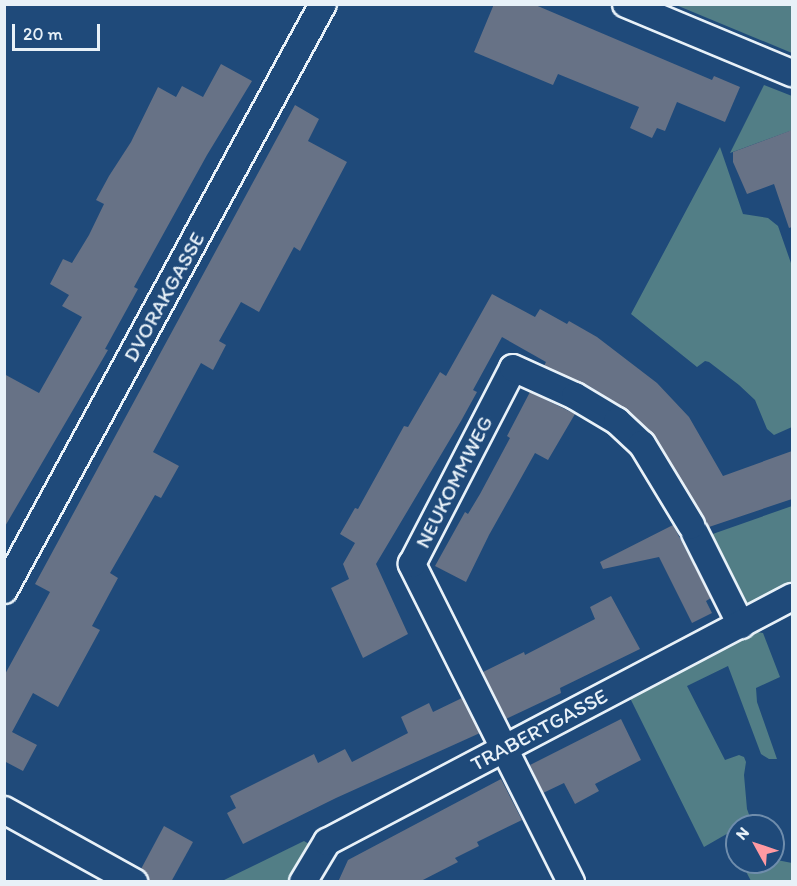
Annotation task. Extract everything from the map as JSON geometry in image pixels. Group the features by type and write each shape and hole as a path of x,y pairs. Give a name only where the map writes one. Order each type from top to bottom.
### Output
{"street":[{"name":"DVORAKGASSE","path":"4,590 323,4"},
{"path":"626,4 792,74"},
{"name":"NEUKOMMWEG","path":"572,882 412,564 513,368 575,396 617,421 642,444 693,529 741,625"},
{"name":"TRABERTGASSE","path":"303,882 327,842 792,597"},
{"path":"4,810 134,882"}],"green space":[{"path":"676,5 792,5 792,53"},
{"path":"764,85 792,96 792,137 790,131 730,153"},
{"path":"720,147 743,214 768,218 778,226 792,266 792,427 774,435 767,429 755,400 739,385 709,362 705,361 697,367 631,314"},
{"path":"792,506 792,589 750,610 742,607 707,536"},
{"path":"757,632 763,633 780,677 756,688 757,702 777,759 769,759 761,754 728,666 687,686 725,760 739,755 744,757 746,762 744,775 749,814 725,814 725,835 704,847 630,698"},
{"path":"304,841 309,844 288,881 222,881"},
{"path":"785,862 792,863 792,881 751,881 747,874 785,874"}],"building":[{"path":"494,4 533,4 712,80 714,76 740,87 725,122 677,102 665,131 657,128 652,138 630,128 639,107 558,74 553,85 474,52"},
{"path":"221,64 252,81 207,155 134,287 138,289 105,349 108,350 4,528 4,374 39,393 82,317 62,306 69,295 50,284 63,259 72,263 89,235 104,204 96,200 131,142 158,87 176,97 182,86 203,97"},
{"path":"295,105 319,119 308,141 347,162 300,251 294,247 259,312 241,302 219,341 226,345 213,370 201,363 153,452 179,466 161,498 155,495 110,573 118,578 92,626 100,630 58,707 33,693 12,732 37,745 23,771 4,761 4,676 50,592 35,584"},
{"path":"792,130 792,227 789,228 774,184 747,194 733,162 733,152"},
{"path":"492,294 535,317 540,309 567,324 569,321 597,337 657,383 689,417 723,476 792,451 792,499 709,527 655,436 627,410 589,386 544,366 546,362 502,337 473,390 477,392 461,421 376,564 408,634 363,658 331,588 349,579 343,564 355,543 340,534 355,508 358,509 404,426 408,427 440,372 446,376"},
{"path":"530,392 575,414 548,460 535,453 489,535 466,582 435,566 465,512 468,514 480,494 510,438 507,436"},
{"path":"673,525 711,598 706,601 712,613 692,623 659,557 603,569 600,562"},
{"path":"611,596 640,649 560,688 561,693 506,719 483,672 524,652 525,655 595,619 590,607"},
{"path":"462,698 480,733 336,798 243,844 227,813 236,808 230,796 314,754 318,763 345,749 352,762 408,733 401,717 429,703 433,712"},
{"path":"621,719 641,760 595,784 599,791 575,804 564,783 543,793 530,765"},
{"path":"501,779 522,820 477,842 479,846 455,858 458,862 419,882 338,882 348,860"},
{"path":"164,826 193,842 171,882 149,882 141,869"}]}
